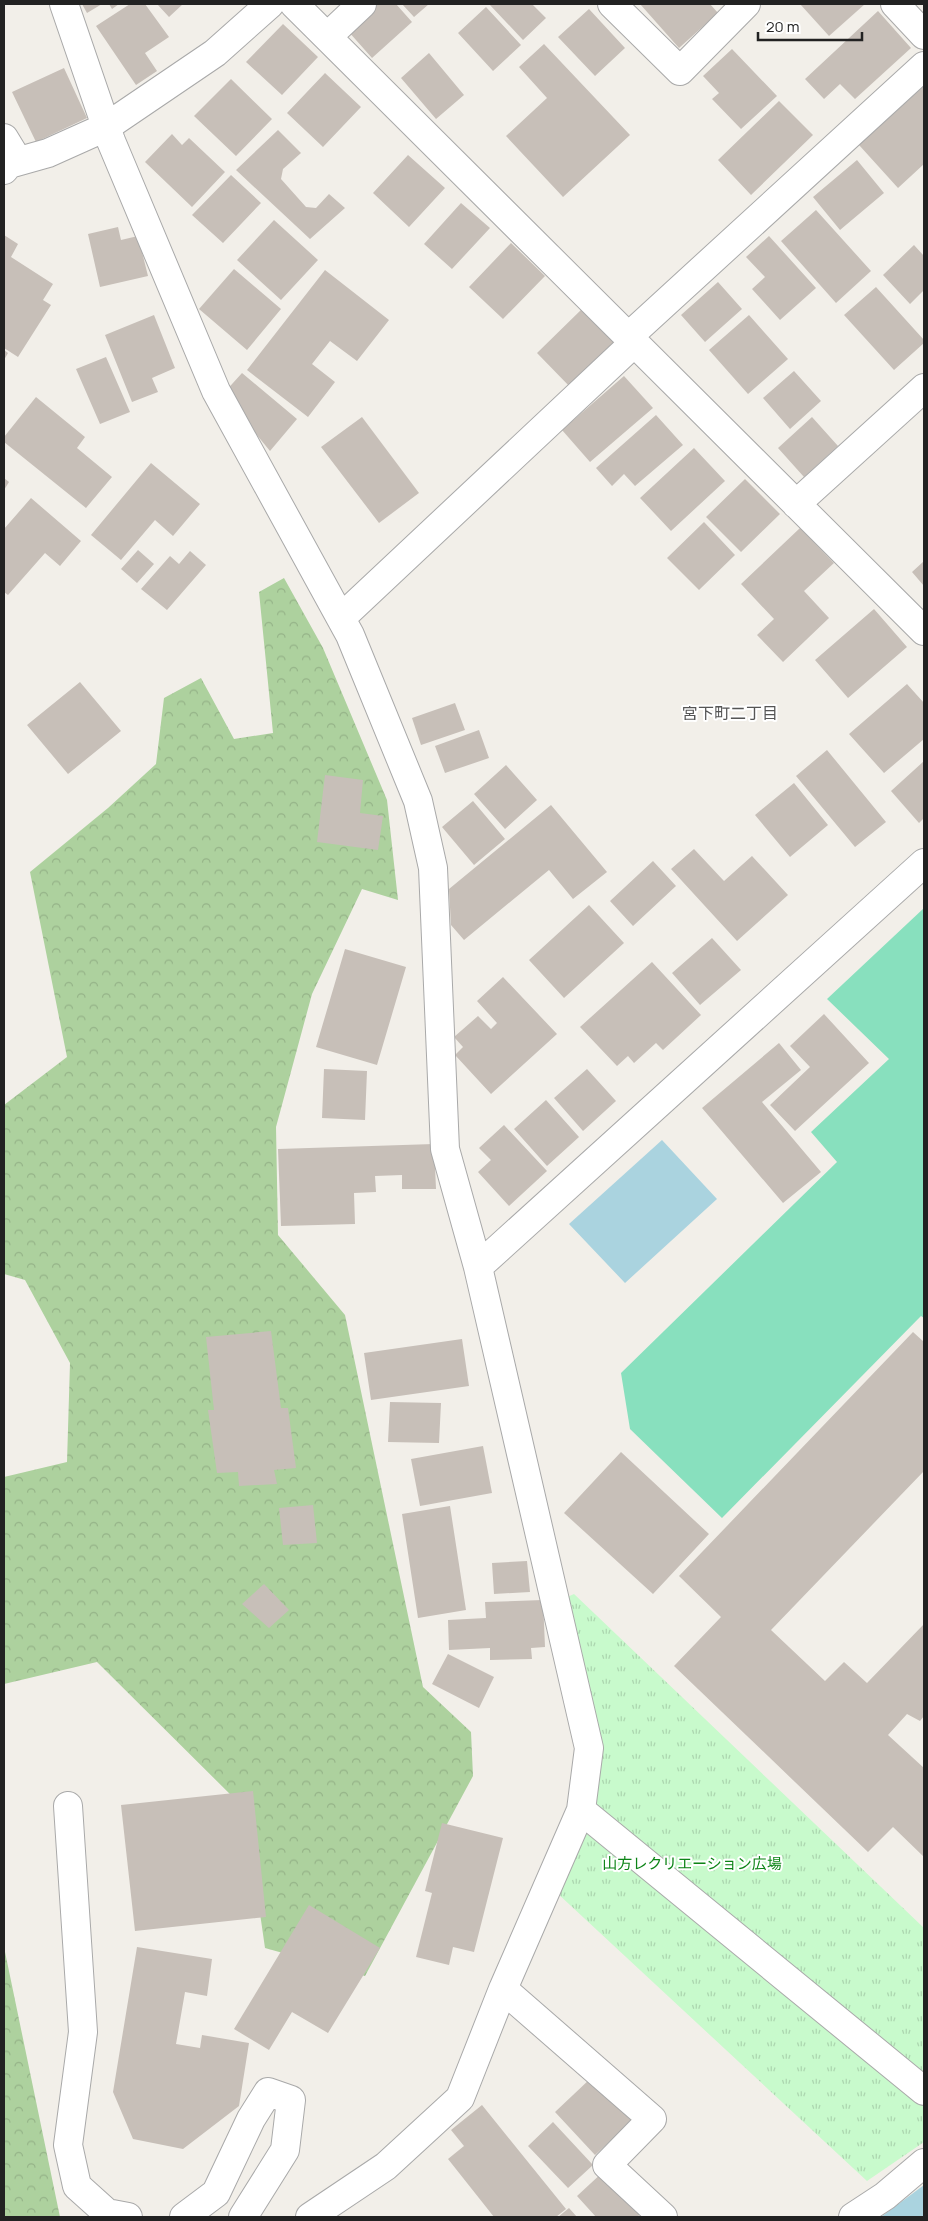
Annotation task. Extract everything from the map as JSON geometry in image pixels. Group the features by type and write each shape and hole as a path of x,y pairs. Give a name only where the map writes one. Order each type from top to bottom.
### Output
{"street":[{"path":"64,4 106,128 216,391 350,635 418,801 433,868 445,1149 478,1267 589,1748 581,1810 502,1990 460,2098 386,2166 310,2217"},
{"path":"4,138 11,166 48,153 106,128 215,53 270,4"},
{"path":"294,4 924,631"},
{"path":"327,37 362,4"},
{"path":"612,4 680,71 746,4"},
{"path":"895,4 924,35"},
{"path":"340,618 631,340 924,66"},
{"path":"796,504 924,388"},
{"path":"478,1267 924,864"},
{"path":"68,1806 84,2032 68,2145 77,2186 107,2213 128,2217"},
{"path":"581,1810 924,2091"},
{"path":"502,1990 652,2119 607,2165 663,2217"},
{"path":"184,2217 216,2193 251,2119 268,2092 291,2100 285,2150 243,2217"},
{"path":"853,2217 885,2196 924,2163"}],"green space":[{"path":"284,578 323,648 387,800 398,900 362,889 312,994 276,1127 278,1235 345,1315 423,1687 471,1732 473,1776 365,1976 265,1948 245,1809 97,1662 4,1684 4,1477 67,1462 70,1363 25,1280 4,1274 4,1105 67,1057 30,872 108,808 156,764 164,698 201,678 234,739 273,733 259,592"},
{"path":"924,908 924,1318 921,1316 722,1518 630,1429 621,1373 837,1162 811,1132 889,1059 827,999"},
{"name":"山方レクリエーション広場","path":"574,1594 924,1928 924,2142 867,2181 556,1892 593,1801 565,1598"},
{"path":"4,1947 60,2217 4,2217"}],"water":[{"path":"662,1140 717,1199 625,1283 569,1224"},
{"path":"924,2185 924,2217 881,2217"}],"building":[{"path":"82,4 102,4 87,13"},
{"path":"109,4 119,4 112,9"},
{"path":"130,4 145,4 169,37 145,53 157,71 136,85 96,26"},
{"path":"157,4 183,4 169,17"},
{"path":"378,4 396,4 412,22 372,58 348,31"},
{"path":"402,4 429,4 414,17"},
{"path":"489,4 532,4 546,18 523,40"},
{"path":"640,4 710,4 718,13 679,48"},
{"path":"800,4 865,4 829,36"},
{"path":"486,7 521,45 493,71 458,33"},
{"path":"589,9 625,48 595,76 558,37"},
{"path":"878,11 911,48 855,99 840,84 824,99 805,79"},
{"path":"283,24 318,57 282,95 246,62"},
{"path":"544,44 630,135 563,197 506,136 547,98 519,67"},
{"path":"732,49 777,96 741,129 712,99 719,93 703,76"},
{"path":"429,53 464,95 436,119 401,78"},
{"path":"64,68 87,118 36,142 12,92"},
{"path":"325,73 361,107 323,147 287,113"},
{"path":"231,79 272,119 236,156 194,116"},
{"path":"923,87 924,164 898,188 859,145"},
{"path":"779,101 813,135 751,195 718,160"},
{"path":"278,130 301,153 283,169 281,179 306,207 316,208 329,194 345,208 310,239 236,170"},
{"path":"172,134 182,145 189,138 225,172 192,207 145,162"},
{"path":"408,155 445,188 409,227 373,193"},
{"path":"857,160 884,193 840,230 813,197"},
{"path":"231,175 261,203 223,243 192,215"},
{"path":"461,203 490,228 452,269 424,244"},
{"path":"816,210 871,271 836,303 781,241"},
{"path":"274,220 318,260 281,300 237,260"},
{"path":"118,227 121,240 138,236 148,276 100,287 88,234"},
{"path":"4,235 18,244 11,257 53,284 43,300 51,305 18,357 4,348"},
{"path":"769,236 816,288 780,320 752,289 765,277 746,257"},
{"path":"511,243 545,276 503,319 469,287"},
{"path":"914,245 924,256 924,290 910,304 883,275"},
{"path":"234,269 281,309 247,350 199,309"},
{"path":"325,270 389,320 357,361 330,341 312,364 335,382 308,417 247,370"},
{"path":"718,282 742,309 705,342 681,315"},
{"path":"876,287 924,340 924,343 894,370 844,315"},
{"path":"584,307 618,342 571,388 537,353"},
{"path":"154,315 175,368 152,378 158,392 132,402 105,335"},
{"path":"749,315 788,359 748,394 709,350"},
{"path":"4,350 8,353 4,360"},
{"path":"106,357 130,412 100,424 76,369"},
{"path":"794,371 821,401 790,429 763,398"},
{"path":"242,373 297,419 270,451 223,394"},
{"path":"624,376 653,408 590,462 562,430"},
{"path":"36,397 85,437 77,448 112,477 86,508 4,442 4,437"},
{"path":"656,415 683,445 635,486 624,474 612,486 596,468"},
{"path":"362,417 419,493 379,523 321,447"},
{"path":"812,417 838,446 804,477 778,448"},
{"path":"694,448 725,481 671,531 640,498"},
{"path":"151,463 200,504 173,536 155,520 121,560 91,535"},
{"path":"4,478 9,482 4,490"},
{"path":"745,479 780,514 741,552 706,517"},
{"path":"31,498 81,541 60,566 45,553 8,595 4,592 4,529"},
{"path":"704,522 735,555 699,590 667,558"},
{"path":"800,528 834,563 804,591 829,618 783,662 757,635 774,619 741,584"},
{"path":"138,550 154,564 137,583 121,569"},
{"path":"190,551 206,565 167,610 141,589 170,556 179,564"},
{"path":"924,561 924,586 912,572"},
{"path":"874,609 907,647 848,698 815,660"},
{"path":"80,682 121,731 68,774 27,725"},
{"path":"907,684 924,703 924,739 884,773 849,734"},
{"path":"455,703 465,730 421,745 412,718"},
{"path":"479,730 489,758 445,773 435,746"},
{"path":"827,750 886,822 855,847 796,776"},
{"path":"924,761 924,818 919,823 891,791"},
{"path":"506,765 537,800 505,829 474,794"},
{"path":"325,775 363,780 360,813 383,816 378,850 317,842"},
{"path":"794,783 828,825 790,857 755,815"},
{"path":"473,801 505,839 474,865 442,827"},
{"path":"551,805 607,872 573,899 549,870 464,940 451,925 449,889"},
{"path":"694,849 724,881 752,856 788,895 737,941 671,869"},
{"path":"653,861 676,886 633,926 610,901"},
{"path":"589,905 624,943 564,998 529,960"},
{"path":"712,938 741,970 700,1005 672,973"},
{"path":"345,949 406,967 377,1065 316,1047"},
{"path":"652,962 701,1015 663,1050 656,1043 634,1063 628,1056 617,1066 580,1027"},
{"path":"503,977 557,1034 491,1094 455,1055 463,1047 454,1037 478,1016 491,1029 497,1023 477,1001"},
{"path":"824,1014 869,1063 795,1131 770,1105 810,1067 790,1046"},
{"path":"779,1043 801,1070 762,1102 821,1172 783,1203 702,1108"},
{"path":"324,1069 367,1071 365,1120 322,1118"},
{"path":"587,1069 616,1101 583,1131 554,1098"},
{"path":"546,1100 579,1137 547,1166 514,1129"},
{"path":"504,1125 547,1171 509,1206 478,1172 491,1160 479,1148"},
{"path":"434,1144 436,1189 402,1189 402,1175 375,1176 376,1192 354,1193 355,1224 281,1226 278,1149"},
{"path":"271,1331 281,1408 288,1408 296,1468 274,1470 277,1484 239,1486 238,1472 217,1473 208,1410 214,1410 206,1337"},
{"path":"913,1332 924,1342 924,1471 771,1630 825,1681 844,1662 867,1683 924,1624 924,1716 920,1721 907,1714 888,1735 924,1768 924,1857 893,1827 868,1852 674,1666 721,1617 679,1576"},
{"path":"462,1339 469,1386 371,1400 364,1353"},
{"path":"390,1402 441,1403 439,1443 388,1442"},
{"path":"483,1446 492,1493 420,1506 411,1459"},
{"path":"621,1452 709,1534 653,1594 564,1513"},
{"path":"313,1505 317,1543 283,1545 279,1508"},
{"path":"450,1506 466,1610 418,1618 402,1514"},
{"path":"527,1561 530,1592 494,1594 492,1563"},
{"path":"264,1584 289,1610 269,1628 242,1604"},
{"path":"543,1600 545,1647 531,1648 532,1659 490,1660 490,1648 449,1650 448,1620 486,1618 485,1602"},
{"path":"448,1654 494,1677 479,1708 432,1684"},
{"path":"253,1791 266,1917 135,1931 121,1805"},
{"path":"442,1823 503,1838 474,1952 453,1947 449,1965 416,1957 432,1893 425,1891"},
{"path":"309,1905 380,1948 328,2033 292,2012 269,2050 234,2029"},
{"path":"137,1947 212,1959 207,1996 185,1992 176,2044 200,2048 202,2035 249,2043 239,2106 183,2149 133,2139 113,2092"},
{"path":"591,2078 632,2121 595,2155 555,2112"},
{"path":"482,2105 566,2209 556,2217 494,2217 448,2159 464,2146 451,2130"},
{"path":"553,2122 593,2165 568,2188 528,2146"},
{"path":"604,2171 642,2213 637,2217 596,2217 577,2196"},
{"path":"569,2208 577,2217 558,2217"}],"district":[{"name":"宮下町二丁目","path":"730,713"}]}
